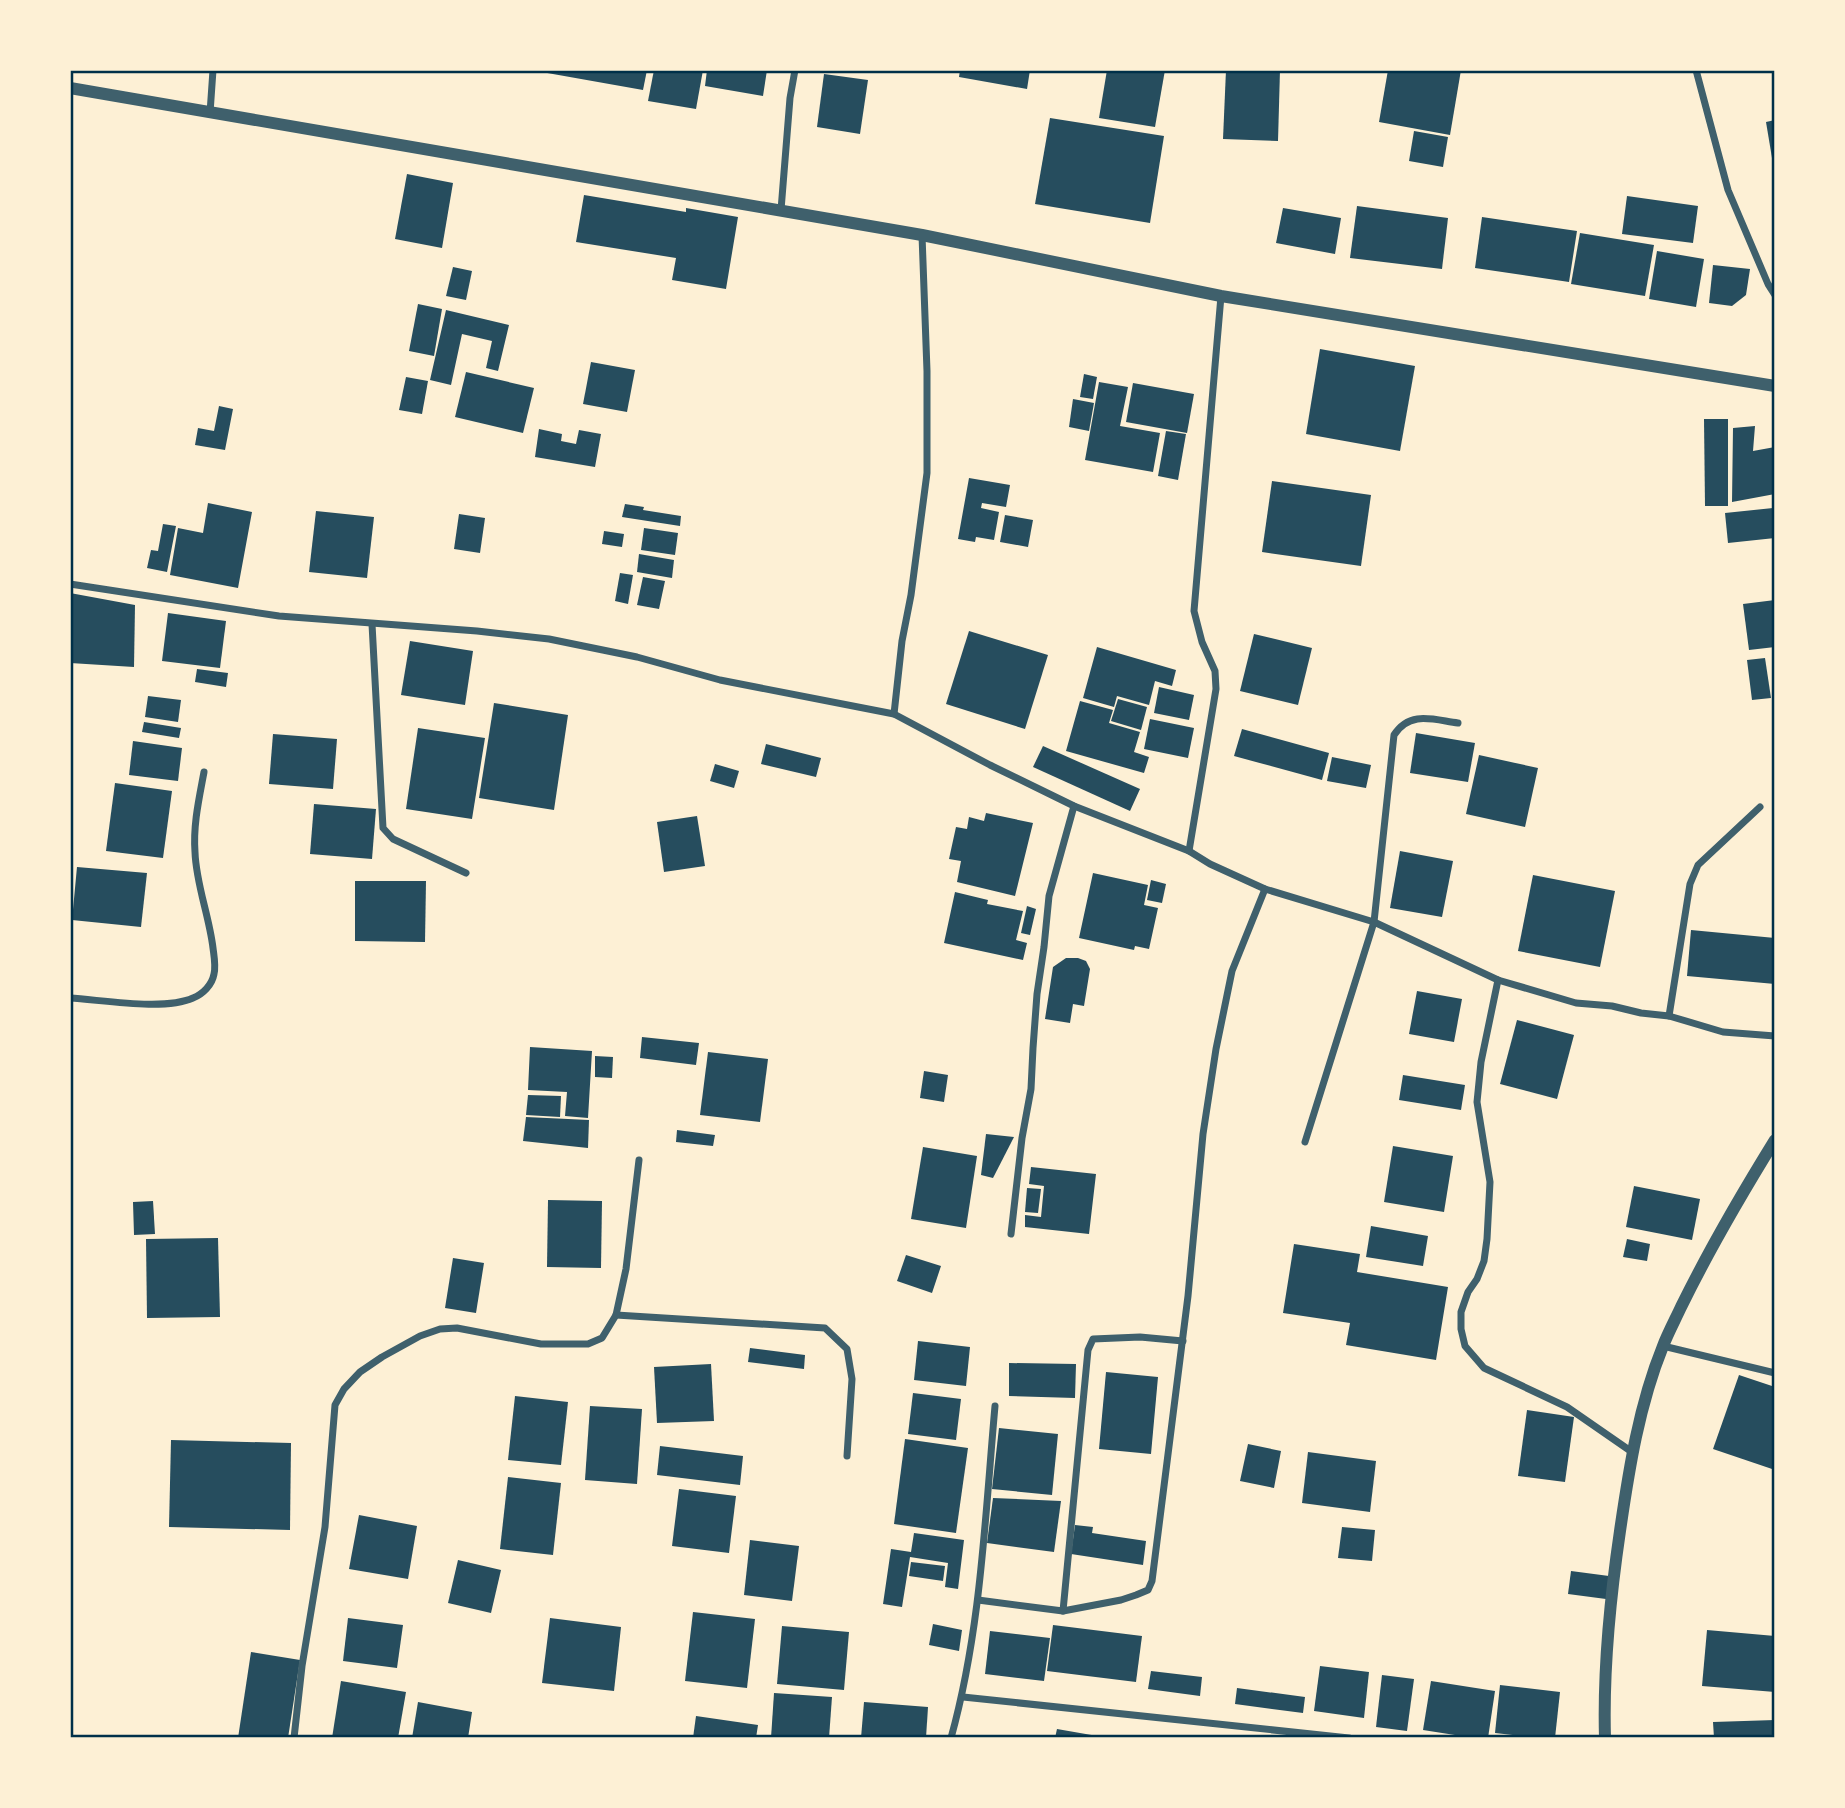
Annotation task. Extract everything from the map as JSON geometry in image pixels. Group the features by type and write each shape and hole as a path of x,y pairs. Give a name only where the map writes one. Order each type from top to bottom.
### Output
{"street":[{"path":"210,113 213,70"},
{"path":"780,210 795,70"},
{"path":"1696,70 1728,190 1775,295"},
{"path":"70,88 922,234 1221,296 1775,386"},
{"path":"894,714 902,641 928,472 922,234"},
{"path":"1189,851 1216,689 1215,671 1202,642 1194,611 1221,296"},
{"path":"70,584 279,616 550,639 637,657 720,680 894,714 1074,806 1189,851 1210,864 1265,889 1374,922 1498,980 1576,1003 1669,1016 1723,1032 1775,1036"},
{"path":"372,624 383,828 393,839 466,873"},
{"path":"1305,1142 1374,922 1394,735 1400,726 1415,718 1458,723"},
{"path":"70,998 151,1004 175,1003 193,998 209,986 214,978 211,932 195,854 196,815 204,772"},
{"path":"1010,1234 1031,1089 1037,994 1049,896 1074,806"},
{"path":"1669,1016 1690,884 1698,865 1760,807"},
{"path":"978,1600 1063,1611 1136,1595 1148,1590 1153,1581 1183,1340 1203,1134 1232,971 1265,889"},
{"path":"1498,980 1481,1062 1477,1102 1490,1182 1488,1240 1484,1261 1461,1312 1465,1346 1484,1368 1567,1407 1632,1452"},
{"path":"1605,1738 1606,1670 1613,1581 1632,1452 1644,1404 1663,1346 1698,1272 1775,1140"},
{"path":"293,1738 325,1527 335,1405 344,1389 360,1372 382,1357 420,1336 440,1329 457,1328 541,1344 588,1344 602,1338 616,1315 626,1269 639,1160"},
{"path":"616,1315 825,1328 847,1349 849,1359 852,1379 847,1456"},
{"path":"1063,1611 1087,1350 1093,1339 1140,1337 1183,1340"},
{"path":"1663,1346 1775,1373"},
{"path":"951,1738 963,1696 978,1600 995,1406"},
{"path":"963,1696 1349,1738"}],"building":[{"path":"536,70 647,70 643,90"},
{"path":"654,70 703,70 696,109 648,101"},
{"path":"707,70 767,70 763,96 705,86"},
{"path":"960,70 1030,70 1027,89 959,77"},
{"path":"1107,70 1165,70 1155,127 1099,118"},
{"path":"1226,70 1280,70 1278,141 1223,139"},
{"path":"1388,70 1461,70 1450,135 1379,122"},
{"path":"824,74 868,80 860,134 817,127"},
{"path":"1050,118 1164,136 1150,223 1035,204"},
{"path":"1775,120 1775,157 1772,158 1766,122"},
{"path":"1414,131 1448,137 1443,167 1409,161"},
{"path":"407,174 453,183 442,248 395,239"},
{"path":"584,195 686,212 686,208 738,217 726,289 672,280 676,258 576,242"},
{"path":"1627,196 1698,206 1693,243 1622,234"},
{"path":"1357,206 1448,218 1442,269 1350,258"},
{"path":"1283,208 1341,218 1335,254 1276,243"},
{"path":"1482,217 1577,231 1569,282 1475,268"},
{"path":"1580,233 1654,245 1645,296 1571,284"},
{"path":"1657,251 1704,259 1696,307 1649,299"},
{"path":"1713,265 1750,269 1746,295 1732,306 1709,303"},
{"path":"453,267 472,271 466,300 446,296"},
{"path":"418,304 442,309 434,356 409,351"},
{"path":"446,310 509,325 498,371 486,368 492,341 462,334 451,385 430,380"},
{"path":"1320,349 1415,366 1400,451 1306,434"},
{"path":"591,362 635,370 627,412 583,404"},
{"path":"466,372 534,388 523,433 455,417"},
{"path":"1084,374 1097,377 1093,399 1080,397"},
{"path":"406,377 428,381 422,414 399,410"},
{"path":"1099,382 1128,387 1120,426 1160,433 1153,472 1085,460"},
{"path":"1133,383 1194,394 1187,433 1126,422"},
{"path":"1073,399 1094,403 1089,431 1069,427"},
{"path":"219,406 233,409 225,450 195,445 198,428 214,431"},
{"path":"1704,419 1728,419 1728,506 1705,506"},
{"path":"1755,426 1753,451 1775,447 1775,494 1732,502 1733,428"},
{"path":"539,429 562,434 561,441 576,444 579,430 601,434 595,467 535,457"},
{"path":"1166,431 1186,434 1178,480 1158,476"},
{"path":"969,478 1010,485 1006,507 982,503 981,508 999,512 994,540 976,537 975,542 958,539"},
{"path":"1272,481 1371,495 1361,566 1262,552"},
{"path":"208,503 252,512 238,588 170,575 178,528 203,533"},
{"path":"625,504 681,516 680,526 622,517"},
{"path":"1773,508 1775,538 1728,543 1725,513"},
{"path":"316,511 374,517 367,578 309,572"},
{"path":"459,514 485,518 480,553 454,549"},
{"path":"1005,515 1033,520 1028,547 1000,542"},
{"path":"163,524 176,526 167,572 147,568 151,550 158,551"},
{"path":"644,528 678,533 675,555 641,550"},
{"path":"604,531 624,534 622,547 602,544"},
{"path":"639,554 674,560 672,578 637,572"},
{"path":"620,573 633,575 628,604 615,601"},
{"path":"643,577 665,581 659,609 637,605"},
{"path":"70,593 135,605 134,667 70,663"},
{"path":"1775,600 1775,647 1749,650 1743,604"},
{"path":"168,613 226,621 220,668 162,661"},
{"path":"969,631 1048,655 1025,729 946,704"},
{"path":"1254,634 1312,648 1298,705 1240,691"},
{"path":"410,641 473,651 465,705 401,695"},
{"path":"1097,647 1176,670 1172,686 1155,681 1149,705 1117,696 1114,707 1083,698"},
{"path":"1765,658 1771,698 1752,700 1747,660"},
{"path":"197,669 228,673 226,687 195,682"},
{"path":"1159,687 1194,695 1189,720 1154,713"},
{"path":"148,696 181,700 178,722 145,717"},
{"path":"1118,699 1147,707 1141,730 1111,721"},
{"path":"1080,701 1113,710 1109,723 1140,732 1134,752 1149,757 1144,773 1066,751"},
{"path":"494,703 568,715 554,810 479,798"},
{"path":"1150,719 1194,728 1188,758 1144,749"},
{"path":"144,722 181,728 179,738 142,732"},
{"path":"418,728 485,738 472,819 406,809"},
{"path":"1242,729 1329,753 1322,780 1234,756"},
{"path":"1416,733 1475,743 1468,782 1410,773"},
{"path":"273,734 337,739 333,789 269,784"},
{"path":"133,741 182,748 178,781 129,775"},
{"path":"766,744 821,758 816,777 761,764"},
{"path":"1043,746 1140,789 1130,811 1033,767"},
{"path":"1479,755 1538,768 1525,827 1466,814"},
{"path":"1332,757 1371,765 1366,788 1327,781"},
{"path":"715,764 739,771 734,788 710,781"},
{"path":"115,783 172,791 163,858 106,851"},
{"path":"314,804 376,809 372,859 310,854"},
{"path":"986,813 1033,823 1015,896 957,882 961,861 949,859 956,827 967,829 969,817 984,821"},
{"path":"697,816 705,866 664,872 657,822"},
{"path":"1400,851 1453,861 1442,917 1390,908"},
{"path":"77,867 147,873 141,927 72,920"},
{"path":"1093,873 1148,885 1144,905 1158,908 1149,949 1135,946 1134,950 1079,938"},
{"path":"1533,875 1615,891 1600,967 1518,951"},
{"path":"1151,880 1166,884 1162,903 1147,900"},
{"path":"355,881 426,881 425,942 355,941"},
{"path":"955,892 988,900 987,904 1023,911 1016,940 1027,943 1023,960 944,943"},
{"path":"1027,906 1036,909 1030,935 1021,933"},
{"path":"1691,930 1775,938 1775,984 1687,976"},
{"path":"1066,958 1086,961 1090,969 1084,1006 1073,1004 1070,1023 1045,1019 1053,967"},
{"path":"1417,991 1462,999 1454,1042 1409,1034"},
{"path":"1517,1020 1574,1035 1557,1099 1500,1084"},
{"path":"642,1037 699,1043 696,1065 640,1058"},
{"path":"530,1047 592,1051 588,1118 565,1116 567,1092 528,1090"},
{"path":"708,1052 768,1059 760,1122 700,1115"},
{"path":"595,1056 613,1057 612,1078 595,1077"},
{"path":"924,1071 948,1075 944,1102 920,1098"},
{"path":"1403,1075 1465,1085 1461,1110 1399,1100"},
{"path":"528,1095 561,1096 560,1117 526,1115"},
{"path":"526,1117 589,1120 588,1148 523,1141"},
{"path":"677,1130 715,1135 713,1146 676,1142"},
{"path":"986,1134 1014,1137 993,1178 981,1175"},
{"path":"1393,1146 1453,1156 1444,1212 1384,1202"},
{"path":"923,1147 977,1156 966,1228 911,1219"},
{"path":"1031,1167 1096,1174 1089,1234 1025,1227 1025,1215 1041,1217 1044,1186 1029,1184"},
{"path":"1634,1186 1700,1199 1692,1240 1626,1227"},
{"path":"1027,1188 1041,1189 1038,1213 1025,1212"},
{"path":"548,1200 602,1201 601,1268 547,1267"},
{"path":"153,1201 155,1234 134,1235 133,1202"},
{"path":"1371,1226 1428,1236 1423,1266 1366,1257"},
{"path":"218,1238 220,1317 147,1318 146,1239"},
{"path":"1627,1239 1650,1244 1647,1261 1623,1257"},
{"path":"1294,1244 1360,1254 1357,1272 1448,1287 1436,1360 1346,1345 1350,1323 1283,1313"},
{"path":"906,1255 941,1266 932,1293 897,1281"},
{"path":"453,1258 484,1263 476,1313 445,1308"},
{"path":"918,1341 970,1347 966,1386 914,1380"},
{"path":"750,1348 805,1355 804,1369 748,1362"},
{"path":"1009,1363 1076,1364 1075,1398 1009,1396"},
{"path":"711,1364 714,1421 657,1423 654,1367"},
{"path":"1106,1372 1158,1377 1151,1454 1099,1449"},
{"path":"1739,1375 1775,1387 1775,1470 1713,1449"},
{"path":"913,1393 961,1399 956,1440 908,1434"},
{"path":"515,1396 568,1402 561,1465 508,1460"},
{"path":"590,1406 642,1409 637,1484 585,1480"},
{"path":"1527,1410 1574,1417 1565,1482 1518,1476"},
{"path":"999,1428 1058,1434 1052,1495 992,1489"},
{"path":"905,1439 968,1448 956,1533 894,1524"},
{"path":"171,1440 291,1443 290,1530 169,1527"},
{"path":"1248,1444 1281,1451 1274,1488 1240,1481"},
{"path":"660,1446 743,1456 740,1485 657,1475"},
{"path":"1308,1452 1376,1461 1370,1512 1302,1503"},
{"path":"508,1477 561,1483 553,1555 500,1549"},
{"path":"679,1489 736,1496 729,1553 672,1546"},
{"path":"993,1498 1061,1501 1054,1552 987,1543"},
{"path":"359,1515 417,1526 408,1579 349,1569"},
{"path":"1075,1525 1093,1527 1092,1533 1146,1541 1143,1565 1071,1554"},
{"path":"1342,1527 1375,1530 1372,1561 1338,1558"},
{"path":"914,1533 964,1540 958,1589 945,1587 948,1563 910,1557 902,1607 883,1604 891,1549 911,1552"},
{"path":"750,1540 799,1546 792,1601 744,1595"},
{"path":"458,1560 501,1570 491,1613 448,1603"},
{"path":"911,1562 945,1566 943,1581 909,1576"},
{"path":"1571,1571 1609,1576 1606,1599 1568,1594"},
{"path":"693,1612 755,1619 747,1688 685,1681"},
{"path":"348,1618 403,1625 397,1668 343,1661"},
{"path":"550,1618 621,1627 614,1691 542,1683"},
{"path":"933,1624 962,1630 959,1651 929,1645"},
{"path":"1053,1625 1142,1636 1136,1682 1047,1671"},
{"path":"782,1626 849,1632 844,1690 777,1684"},
{"path":"1707,1630 1775,1636 1775,1692 1702,1686"},
{"path":"990,1631 1050,1638 1044,1681 985,1674"},
{"path":"251,1652 300,1660 288,1738 238,1738"},
{"path":"1320,1666 1369,1672 1364,1718 1314,1711"},
{"path":"1151,1671 1202,1677 1200,1696 1148,1689"},
{"path":"1382,1675 1414,1679 1407,1731 1376,1727"},
{"path":"341,1681 406,1692 398,1738 332,1738"},
{"path":"1431,1681 1495,1691 1488,1738 1423,1730"},
{"path":"1500,1685 1560,1692 1555,1738 1495,1733"},
{"path":"1237,1688 1305,1697 1303,1713 1235,1704"},
{"path":"774,1693 832,1697 829,1738 771,1738"},
{"path":"418,1702 472,1712 468,1738 412,1738"},
{"path":"864,1702 928,1707 926,1738 861,1738"},
{"path":"696,1716 758,1725 756,1738 693,1738"},
{"path":"1775,1720 1775,1738 1714,1738 1713,1722"},
{"path":"1057,1729 1103,1737 1103,1738 1055,1738"}]}
